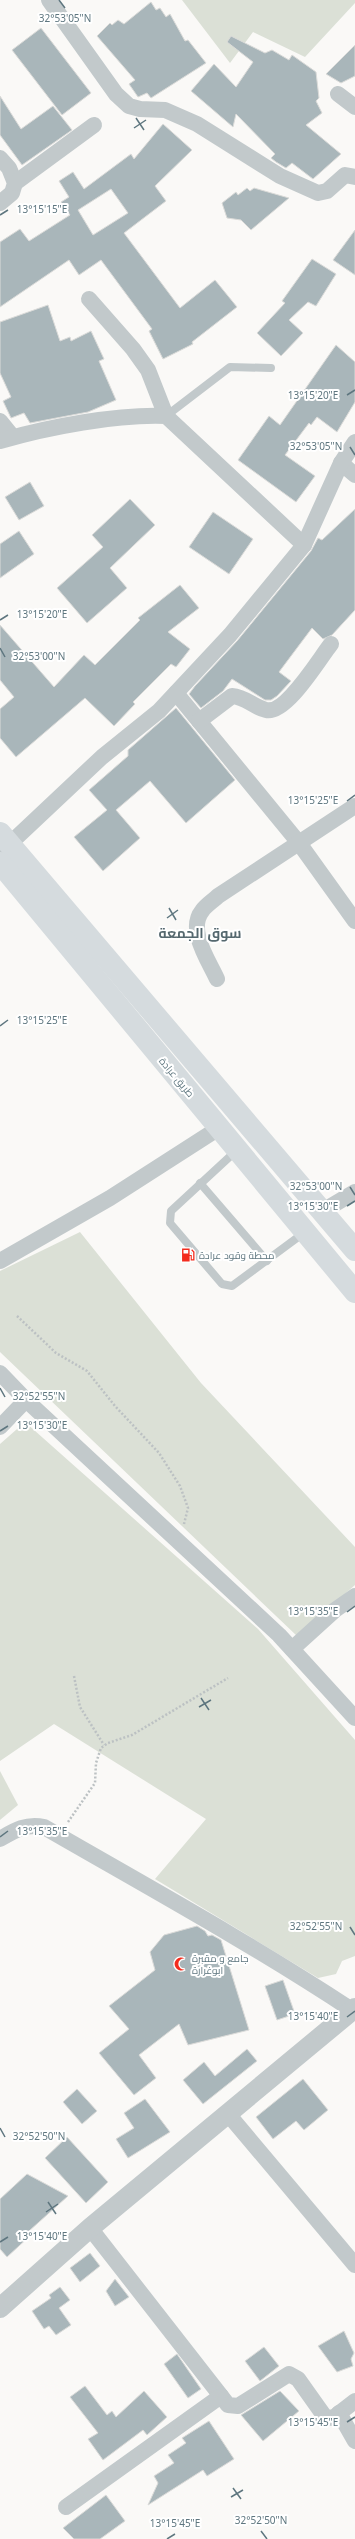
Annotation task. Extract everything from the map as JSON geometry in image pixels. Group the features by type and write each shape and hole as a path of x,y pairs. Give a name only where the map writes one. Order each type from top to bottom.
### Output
{"main road":[{"name":"طريق عرادة","path":"3,848 219,1128 355,1292"},
{"path":"3,848 323,1211 355,1250"}],"street":[{"path":"49,0 116,94 129,106 140,109 165,110 197,124 280,176 318,193 327,191 345,175 355,177"},
{"path":"338,94 355,107"},
{"path":"0,203 12,193 15,183 94,125"},
{"path":"0,158 9,168 15,183"},
{"path":"89,299 133,349 148,370 166,416 304,545"},
{"path":"0,421 6,439 106,420 145,415 166,416"},
{"path":"3,848 102,757 159,711 230,635 304,545 341,463 355,442"},
{"path":"341,463 355,475"},
{"path":"199,721 232,696 241,696 266,710 278,709 288,701 331,644"},
{"path":"176,693 300,843 355,921"},
{"path":"217,979 199,939 197,926 201,912 218,896 355,806"},
{"path":"0,1261 110,1198 219,1128"},
{"path":"323,1211 355,1192"},
{"path":"0,1373 26,1400 179,1541 292,1649 355,1718"},
{"path":"0,1427 26,1400"},
{"path":"292,1649 335,1610 355,1596"},
{"path":"0,1839 13,1830 34,1824 44,1827 141,1880 285,1966 353,2009 90,2228 0,2308"},
{"path":"228,2114 355,2265"},
{"path":"90,2228 228,2405 238,2406 289,2374 298,2378 322,2414 329,2418 339,2414 355,2401"},
{"path":"66,2507 222,2396"},
{"path":"339,2414 355,2441"}],"lane":[{"path":"166,416 230,367 271,368"},
{"path":"237,1150 171,1211 170,1223 222,1284 232,1286 306,1232"},
{"path":"200,1183 267,1261"}],"path":[{"path":"17,1316 56,1353 87,1371 115,1406 159,1453 180,1486 188,1508 179,1541"},
{"path":"74,1676 80,1707 104,1745"},
{"path":"59,1835 95,1783 97,1756 104,1745 132,1735 228,1678"}],"shaded area":[{"path":"182,0 355,0 355,3 305,57 253,32 230,63"},
{"path":"80,1232 201,1383 355,1547 355,1585 297,1636 0,1352 0,1271"},
{"path":"25,1422 258,1629 355,1740 355,1956 342,1961 336,1974 318,1978 155,1879 206,1819 54,1724 0,1761 0,1444"},
{"path":"0,1771 18,1805 0,1820"}],"building":[{"path":"151,2 156,10 160,8 166,17 170,14 185,41 188,40 206,63 151,98 147,93 138,97 129,84 135,80 97,36 110,23 112,25 118,20 124,24"},
{"path":"41,28 91,93 62,115 12,50"},
{"path":"231,36 265,53 272,50 289,60 292,55 316,72 319,98 316,101 322,113 306,125 341,154 313,179 292,163 286,168 276,162 271,158 275,154 236,114 233,127 191,91 214,64 236,87 253,62 227,42"},
{"path":"355,45 355,76 341,83 326,74"},
{"path":"0,96 21,129 53,106 72,130 22,165 0,135"},
{"path":"163,124 192,150 155,186 166,201 124,233 180,308 215,280 237,307 192,342 193,344 163,359 149,331 152,329 101,260 79,275 69,260 0,307 0,242 20,229 29,241 70,215 61,202 69,197 59,181 73,172 84,189 131,154 134,159","holes":["111,189 128,213 93,235 78,210"]},
{"path":"247,188 250,191 254,188 289,198 251,230 241,220 227,218 222,203 236,192 238,195"},
{"path":"355,230 355,275 333,260"},
{"path":"312,259 336,274 316,306 308,302 289,320 303,333 281,356 257,333 285,303 282,301"},
{"path":"48,305 60,341 70,337 71,341 91,331 104,359 99,361 116,400 88,412 30,423 24,413 11,418 3,401 11,397 0,373 0,322"},
{"path":"336,345 355,362 355,402 337,432 317,417 311,425 309,423 285,455 315,476 296,502 238,460 269,416 280,425"},
{"path":"30,482 44,506 19,520 5,497"},
{"path":"130,499 155,525 110,568 127,588 87,623 57,588 103,547 92,535"},
{"path":"355,509 355,610 332,635 323,639 312,628 279,672 291,681 277,696 271,700 265,700 232,679 223,691 201,708 189,694 195,686 237,641 311,551 318,538 322,540"},
{"path":"213,512 253,539 229,574 189,547"},
{"path":"19,531 34,554 0,578 0,544"},
{"path":"180,585 199,608 168,632 190,649 176,667 171,664 133,702 135,704 114,726 85,698 16,757 0,738 0,709 14,697 0,680 0,625 54,687 84,655 95,665 140,620 138,618"},
{"path":"176,708 235,780 186,823 150,781 116,810 140,838 103,871 74,837 107,810 89,790 128,756 128,750"},
{"path":"197,1926 205,1931 208,1936 212,1935 221,1940 249,2030 188,2045 179,2024 139,2055 156,2078 134,2095 99,2053 129,2029 109,2006 155,1970 150,1952 164,1935"},
{"path":"283,1980 295,2014 277,2020 265,1986"},
{"path":"247,2049 257,2061 203,2104 183,2080 204,2062 215,2076"},
{"path":"303,2079 328,2110 304,2130 296,2121 273,2139 256,2117"},
{"path":"77,2089 97,2111 82,2124 63,2102"},
{"path":"145,2099 170,2132 128,2158 116,2139 134,2128 124,2113"},
{"path":"67,2137 108,2182 86,2203 45,2158"},
{"path":"27,2174 68,2196 29,2231 32,2234 7,2257 0,2249 0,2199"},
{"path":"90,2253 100,2266 80,2282 70,2268"},
{"path":"115,2279 129,2297 115,2306 106,2291"},
{"path":"60,2287 70,2300 59,2308 71,2325 56,2335 49,2326 44,2329 32,2311 51,2298 49,2295"},
{"path":"344,2331 354,2353 351,2359 353,2366 337,2372 318,2346"},
{"path":"264,2347 279,2366 260,2381 245,2361"},
{"path":"177,2354 201,2389 188,2398 164,2364"},
{"path":"85,2386 107,2415 112,2411 116,2417 144,2391 167,2417 147,2435 143,2430 103,2460 88,2439 98,2433 70,2397"},
{"path":"280,2391 299,2411 263,2441 241,2415"},
{"path":"209,2421 234,2459 207,2476 203,2470 148,2505 158,2483 154,2476 174,2463 168,2455 186,2443 182,2438"},
{"path":"106,2495 125,2521 100,2539 74,2539 63,2528"}],"place":[{"name":"محطة وقود عرادة","path":"188,1255"},
{"name":"جامع و مقبرة ابوغرارة","path":"181,1964"}],"district":[{"name":"سوق الجمعة","path":"200,933"}]}
